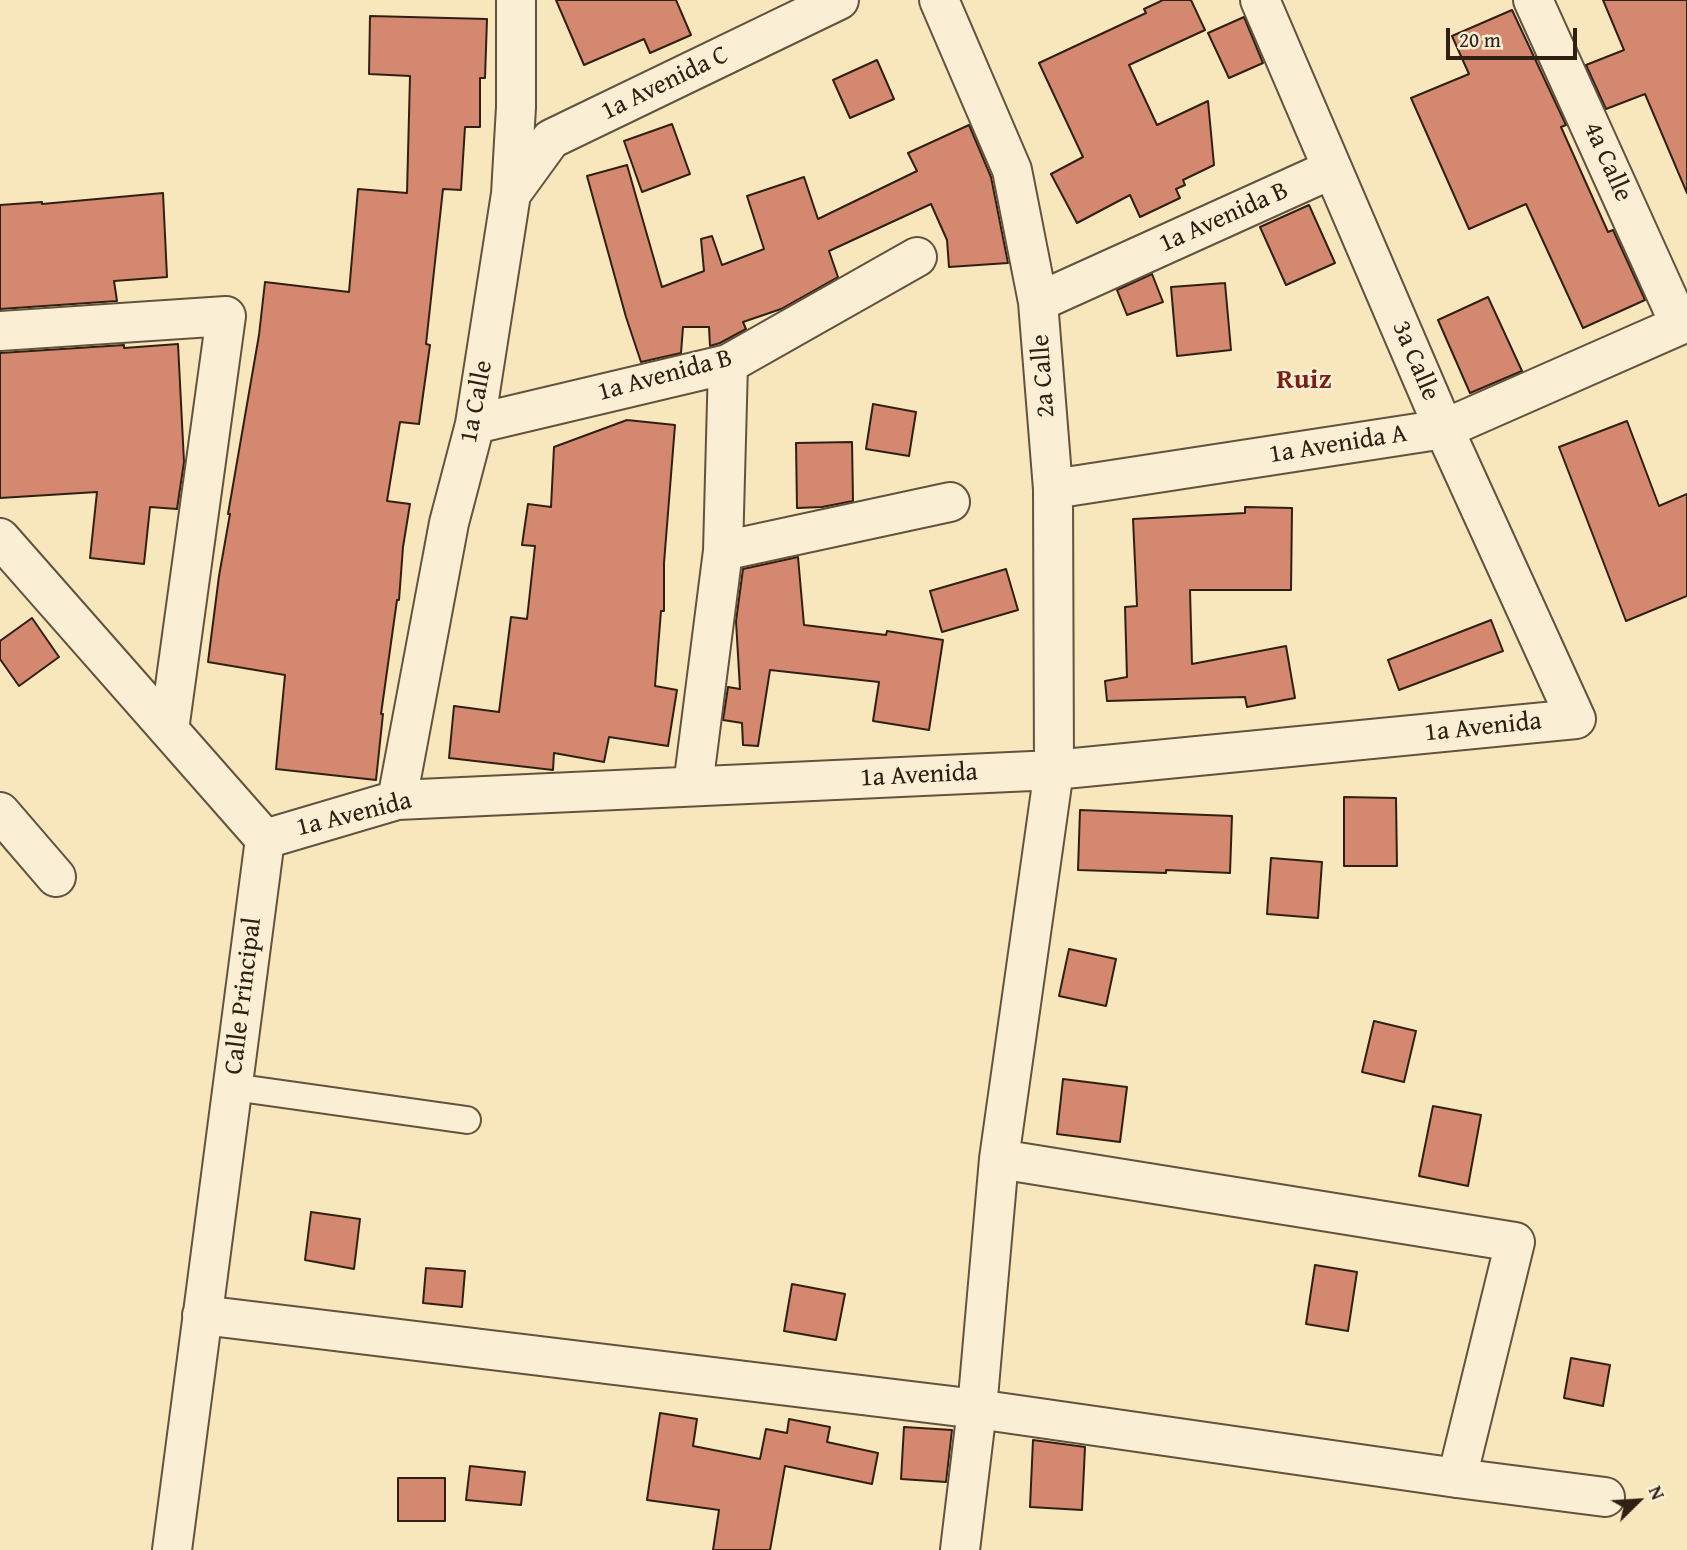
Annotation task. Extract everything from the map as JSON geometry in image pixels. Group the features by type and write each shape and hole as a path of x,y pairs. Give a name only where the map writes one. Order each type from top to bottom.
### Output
{"street":[{"name":"1a Calle","path":"397,800 449,523 475,424 511,194 516,107 516,0"},
{"name":"1a Avenida C","path":"511,194 551,139 839,0"},
{"name":"2a Calle","path":"939,0 1012,170 1038,302 1053,489 1054,770 999,1159 977,1409 960,1550"},
{"name":"3a Calle","path":"1260,0 1444,429 1576,719"},
{"name":"4a Calle","path":"1533,0 1684,323"},
{"path":"516,107 551,139"},
{"name":"1a Avenida B","path":"1038,302 1332,169"},
{"name":"1a Avenida B","path":"475,424 727,364 917,257"},
{"path":"0,331 226,316 169,730"},
{"name":"1a Avenida A","path":"1053,489 1444,429 1684,323"},
{"path":"693,786 723,551 727,364"},
{"path":"723,551 950,502"},
{"path":"0,538 265,839"},
{"name":"1a Avenida","path":"265,839 397,800 1054,770 1576,719"},
{"path":"0,812 56,877"},
{"name":"Calle Principal","path":"172,1550 265,839"},
{"path":"999,1159 1515,1242 1457,1478"},
{"path":"202,1315 977,1409 1605,1497"}],"lane":[{"path":"233,1087 467,1120"}],"building":[{"path":"556,0 676,0 691,35 650,53 644,39 584,65"},
{"path":"1163,0 1191,0 1205,30 1129,65 1157,125 1208,101 1214,165 1183,180 1185,185 1176,189 1180,198 1140,217 1130,195 1077,223 1051,174 1083,157 1039,63 1146,13 1144,9"},
{"path":"1603,0 1687,0 1687,193 1645,94 1606,109 1586,65 1624,50"},
{"path":"1512,10 1566,125 1561,127 1608,232 1613,230 1645,300 1583,328 1526,204 1469,229 1411,98 1469,74 1452,36"},
{"path":"370,16 487,19 485,78 480,78 480,127 465,127 461,190 443,189 426,344 430,345 419,424 400,422 387,501 410,504 399,600 381,714 376,780 276,769 285,675 208,662 228,514 259,335 265,282 349,292 358,189 407,193 410,76 369,74"},
{"path":"1244,17 1263,63 1229,78 1208,33"},
{"path":"877,60 894,99 850,118 833,80"},
{"path":"672,124 690,174 642,192 624,141"},
{"path":"969,125 991,177 1008,263 949,267 947,240 931,204 829,251 838,277 781,309 743,322 746,329 710,346 709,327 683,327 681,353 641,362 587,176 627,165 662,287 704,271 701,239 712,236 722,265 764,249 747,196 804,177 818,219 917,171 908,153"},
{"path":"163,193 167,277 114,281 117,301 0,309 0,205"},
{"path":"1309,205 1335,263 1286,285 1260,227"},
{"path":"1152,274 1163,302 1127,315 1117,290"},
{"path":"1225,283 1231,350 1177,356 1171,287"},
{"path":"1488,297 1522,371 1470,393 1438,320"},
{"path":"178,344 184,462 177,509 150,507 144,564 90,558 97,492 0,498 0,353"},
{"path":"873,404 916,412 909,456 866,449"},
{"path":"627,420 675,425 664,563 664,611 661,611 655,686 677,690 668,746 609,737 604,762 554,753 553,770 449,758 454,706 499,712 511,617 527,619 535,546 522,545 528,504 551,507 554,447"},
{"path":"1627,421 1659,506 1687,494 1687,596 1626,621 1559,447"},
{"path":"852,442 853,501 822,507 797,508 796,443"},
{"path":"1245,507 1292,508 1291,590 1190,590 1192,664 1286,646 1295,698 1247,707 1245,697 1107,701 1105,681 1127,677 1125,607 1137,606 1133,519 1245,513"},
{"path":"798,557 804,625 886,635 887,631 943,640 929,730 873,721 879,682 770,670 758,746 743,745 742,723 723,720 728,687 740,689 736,621 743,569"},
{"path":"1006,569 1018,610 942,632 930,591"},
{"path":"32,618 59,657 19,686 0,659 0,641"},
{"path":"1491,620 1503,651 1399,690 1388,660"},
{"path":"1344,797 1396,798 1397,866 1344,866"},
{"path":"1080,810 1232,816 1230,873 1078,870"},
{"path":"1271,858 1322,862 1318,918 1267,914"},
{"path":"1069,949 1116,959 1106,1006 1059,996"},
{"path":"1374,1021 1416,1031 1404,1082 1362,1072"},
{"path":"1063,1079 1127,1087 1120,1142 1057,1134"},
{"path":"1433,1106 1481,1115 1468,1186 1419,1176"},
{"path":"311,1212 360,1219 354,1269 305,1260"},
{"path":"1315,1265 1357,1272 1348,1331 1306,1324"},
{"path":"426,1268 465,1271 462,1307 423,1303"},
{"path":"792,1284 845,1294 836,1340 784,1331"},
{"path":"1571,1358 1610,1365 1603,1406 1564,1398"},
{"path":"660,1413 697,1419 693,1446 760,1459 766,1429 787,1433 789,1419 830,1427 827,1442 878,1453 872,1484 785,1466 770,1550 713,1550 719,1510 647,1500"},
{"path":"904,1427 952,1430 946,1482 901,1479"},
{"path":"1033,1440 1085,1447 1082,1510 1030,1507"},
{"path":"470,1466 525,1472 521,1505 466,1500"},
{"path":"398,1478 445,1478 445,1521 398,1521"}],"district":[{"name":"Ruiz","path":"1304,381"}]}
